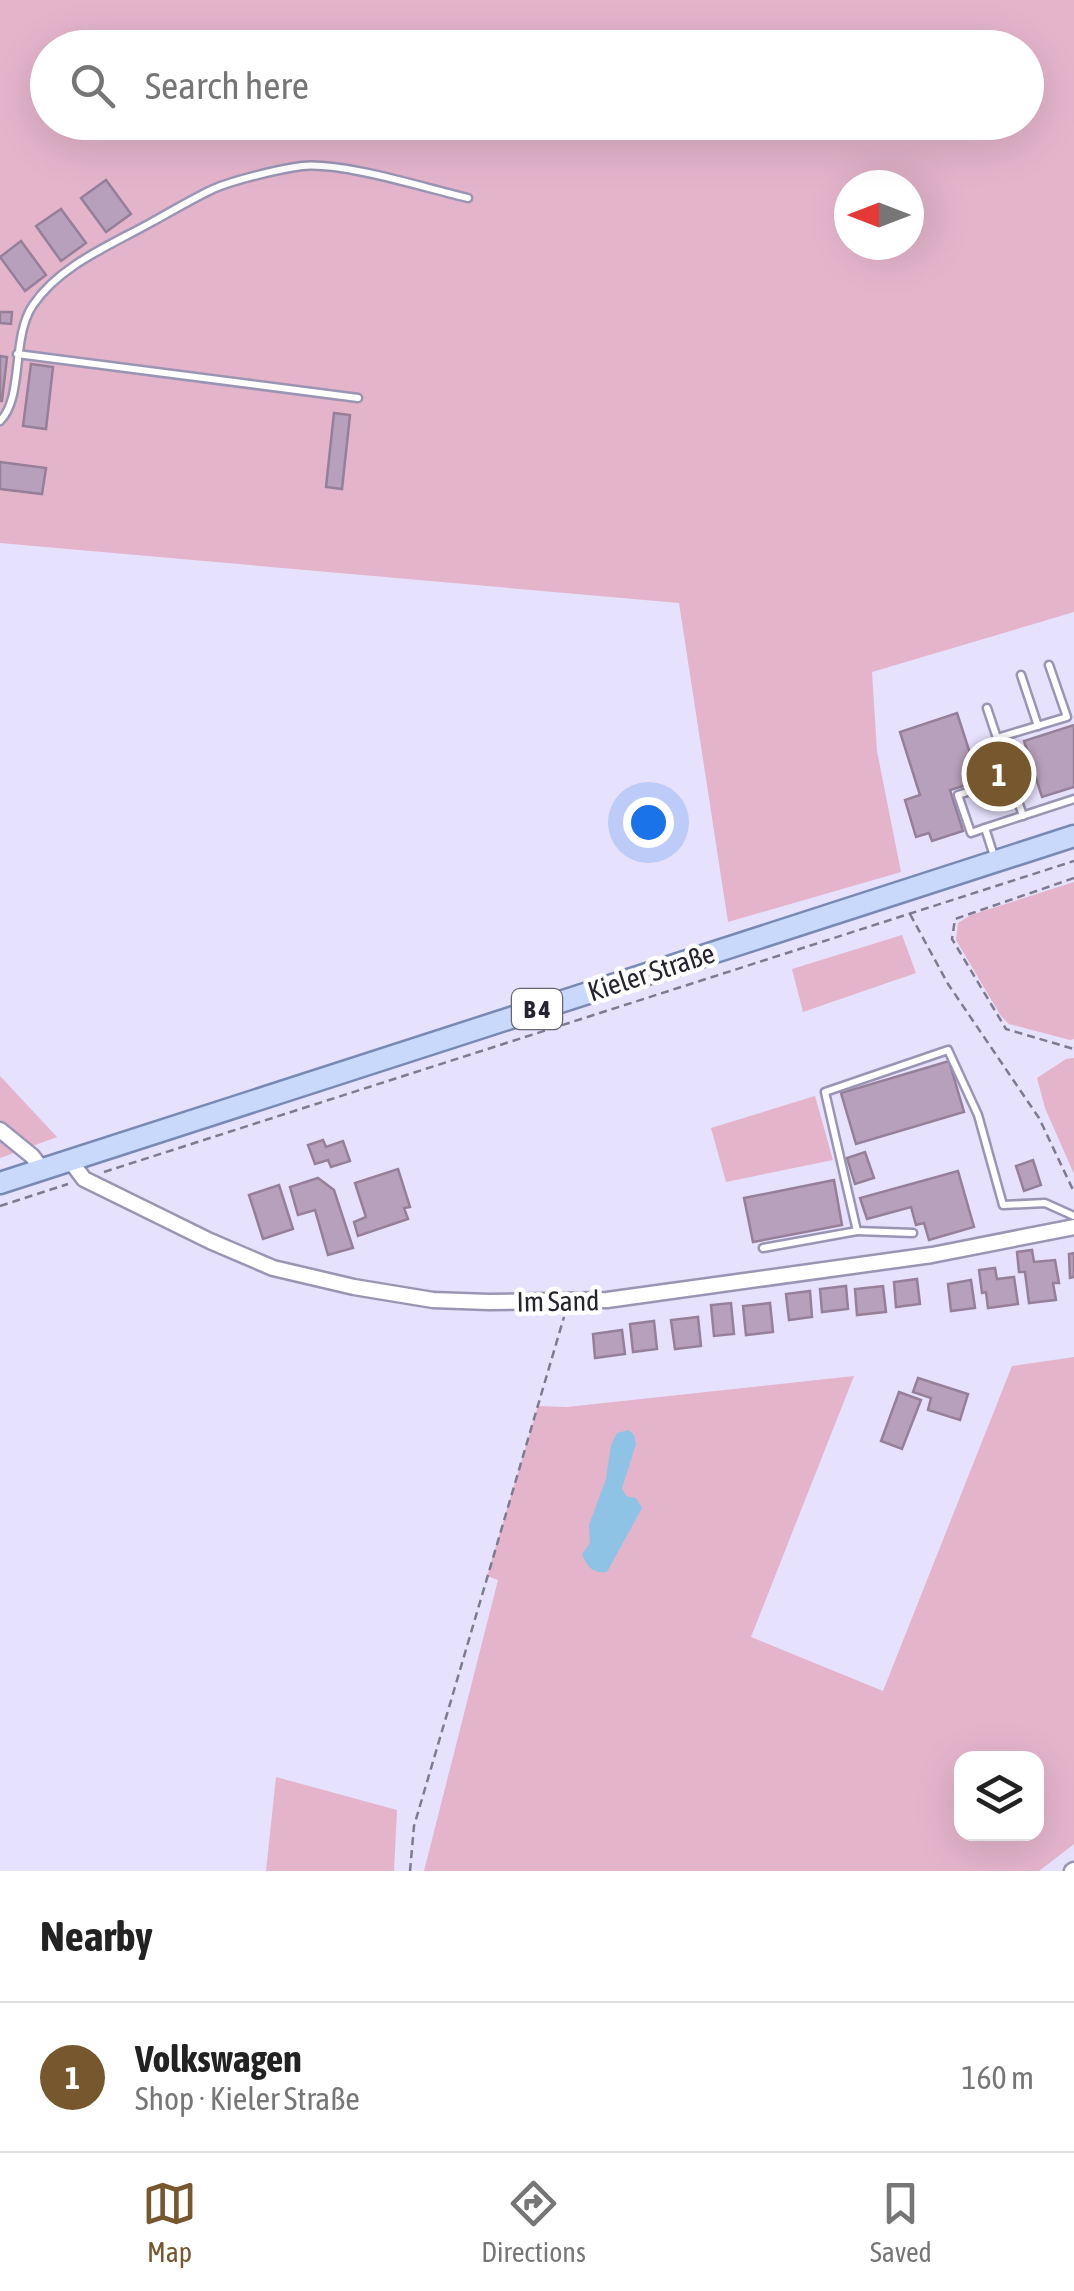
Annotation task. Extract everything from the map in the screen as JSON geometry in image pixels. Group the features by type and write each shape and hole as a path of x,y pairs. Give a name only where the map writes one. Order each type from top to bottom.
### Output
{"main road":[{"name":"Kieler Straße","path":"0,1183 1074,836"}],"street":[{"path":"0,1130 42,1168"},
{"name":"Im Sand","path":"70,1159 84,1179 273,1268 434,1300 607,1300 932,1255 1074,1226"}],"lane":[{"path":"0,421 12,394 21,330 32,306 50,285 83,260 216,188 304,166 363,173 468,198"},
{"path":"17,354 358,398"},
{"path":"997,738 1066,717 1050,665"},
{"path":"1021,674 1038,726"},
{"path":"987,708 1023,816"},
{"path":"1010,778 958,794 971,832 1074,799"},
{"path":"984,828 996,862"},
{"path":"857,1231 825,1092 948,1050 978,1115 1003,1205 1045,1203 1074,1216"},
{"path":"764,1248 857,1231 913,1233"}],"path":[{"path":"0,1206 1074,861"},
{"path":"1074,878 954,918 952,939 1006,1029 1074,1049"},
{"path":"901,892 948,984 1039,1118 1074,1192"},
{"path":"410,1871 414,1826 568,1301"}],"shaded area":[{"path":"0,0 1074,0 1074,612 872,672 877,751 901,872 728,922 679,603 0,543"},
{"path":"1074,882 1074,1039 1070,1040 1009,1024 956,940 958,923 971,915"},
{"path":"902,935 916,973 803,1012 792,969"},
{"path":"1074,1058 1074,1174 1045,1108 1037,1078"},
{"path":"0,1076 57,1137 0,1158"},
{"path":"815,1096 833,1160 726,1182 711,1128"},
{"path":"1074,1357 1074,1844 1039,1871 424,1871 498,1580 487,1576 538,1406 567,1407 854,1376 751,1637 883,1691 1012,1366"},
{"path":"276,1777 397,1810 394,1871 266,1871"}],"water":[{"path":"629,1430 636,1444 622,1488 642,1508 607,1572 598,1572 588,1566 582,1554 590,1543 589,1525 606,1479 611,1445 617,1433"}],"building":[{"path":"106,180 131,214 106,232 81,198"},
{"path":"61,209 86,243 61,261 36,226"},
{"path":"21,241 46,275 25,291 0,257"},
{"path":"0,312 12,312 11,324 0,323"},
{"path":"0,356 7,357 2,401 0,401"},
{"path":"31,364 53,367 46,429 23,426"},
{"path":"334,413 350,415 342,489 326,487"},
{"path":"0,462 46,468 42,494 0,489"},
{"path":"957,713 979,781 950,790 963,831 932,841 929,833 916,837 905,800 920,795 900,732"},
{"path":"1074,725 1074,787 1042,797 1024,741"},
{"path":"949,1061 964,1112 856,1144 841,1093"},
{"path":"323,1140 326,1147 343,1141 350,1161 331,1167 328,1160 315,1164 308,1145"},
{"path":"865,1152 874,1178 855,1184 847,1158"},
{"path":"1033,1160 1041,1185 1024,1191 1016,1166"},
{"path":"398,1169 410,1207 404,1208 408,1219 358,1236 354,1222 366,1217 355,1183"},
{"path":"958,1171 974,1227 929,1240 924,1223 916,1225 911,1207 867,1219 860,1198"},
{"path":"318,1178 334,1190 353,1248 328,1255 315,1210 298,1215 290,1187"},
{"path":"834,1180 842,1225 753,1242 744,1198"},
{"path":"279,1185 293,1229 263,1239 249,1195"},
{"path":"1032,1250 1034,1262 1055,1260 1059,1283 1053,1283 1056,1300 1029,1303 1025,1272 1019,1272 1017,1252"},
{"path":"1074,1253 1074,1277 1070,1278 1069,1254"},
{"path":"995,1268 997,1279 1014,1277 1018,1304 988,1308 979,1270"},
{"path":"917,1279 920,1304 896,1307 894,1282"},
{"path":"971,1280 975,1308 951,1311 948,1284"},
{"path":"846,1286 848,1309 822,1312 820,1289"},
{"path":"883,1286 886,1312 857,1315 855,1289"},
{"path":"810,1291 812,1317 789,1320 786,1294"},
{"path":"731,1303 734,1334 714,1336 711,1305"},
{"path":"770,1303 773,1332 746,1335 743,1306"},
{"path":"698,1317 701,1346 675,1349 671,1320"},
{"path":"654,1321 657,1349 633,1352 630,1324"},
{"path":"622,1330 625,1354 595,1358 593,1334"},
{"path":"918,1378 968,1394 960,1420 928,1410 931,1398 913,1392"},
{"path":"899,1392 921,1400 902,1449 881,1441"}],"place":[{"name":"Volkswagen","path":"999,774"}]}
